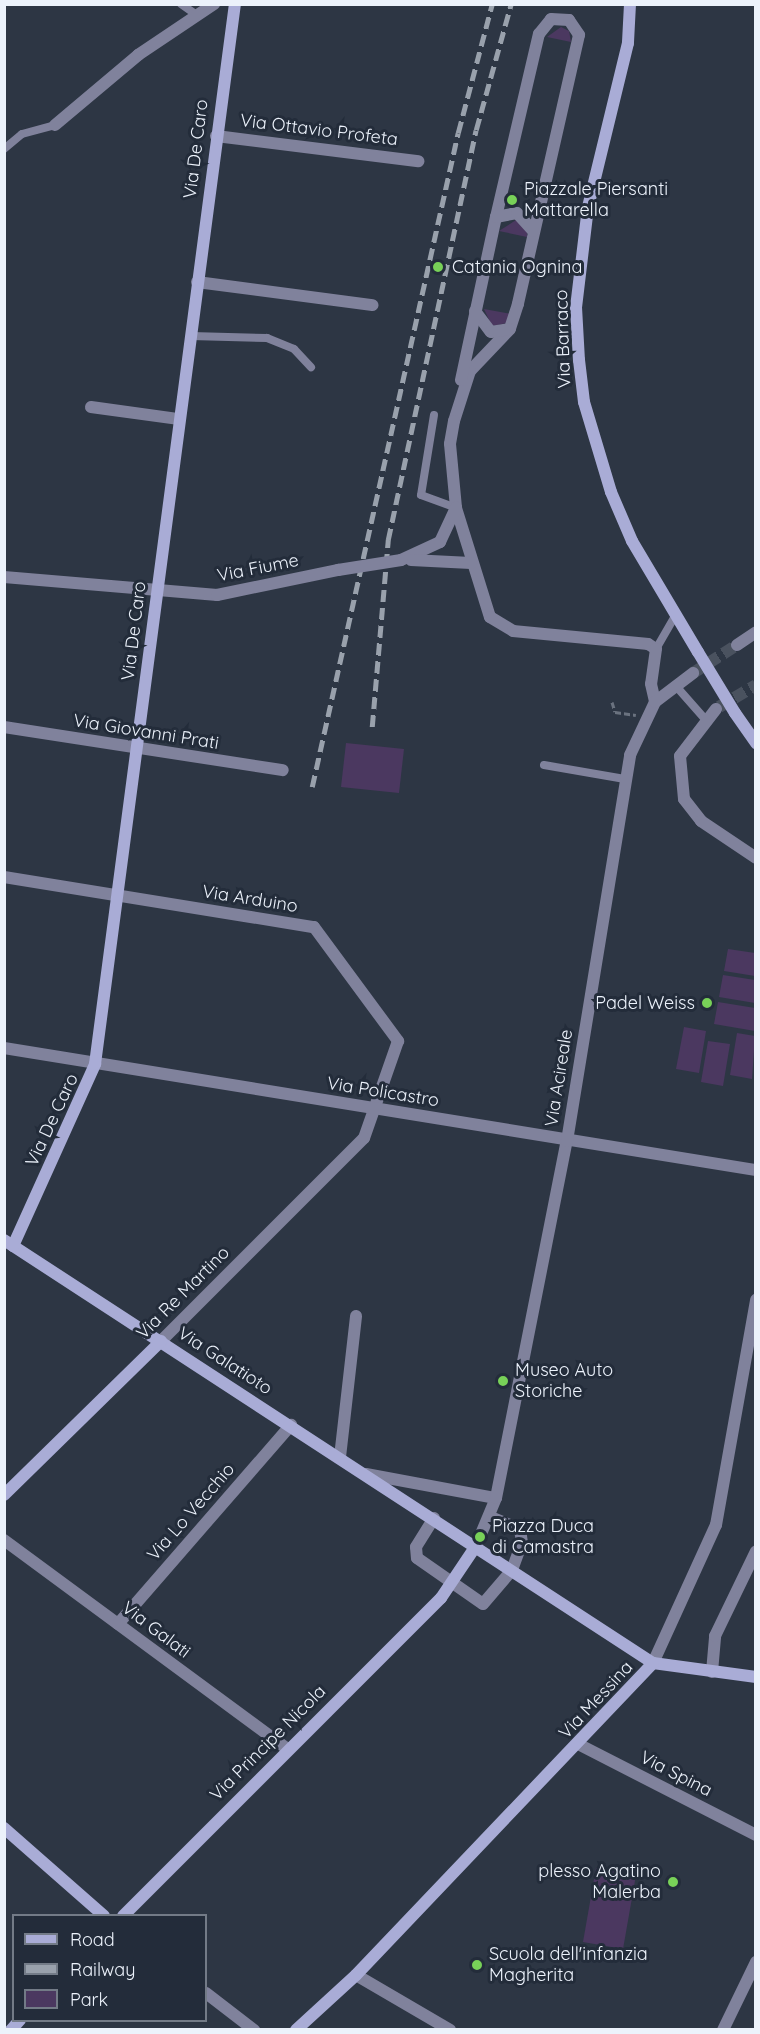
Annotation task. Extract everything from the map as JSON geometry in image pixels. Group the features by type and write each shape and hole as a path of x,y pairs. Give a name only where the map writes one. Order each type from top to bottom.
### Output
{"main road":[{"name":"Via De Caro","path":"9,1243 95,1064 235,4"},
{"name":"Via Barraco","path":"630,4 628,44 584,229 576,307 584,402 611,492 676,615 735,713 756,743"},
{"name":"Via Galatioto","path":"9,1243 517,1573"},
{"name":"Via Re Martino","path":"4,1495 161,1341"},
{"name":"Via Principe Nicola","path":"125,1914 287,1749 441,1598 476,1546"},
{"path":"517,1573 653,1663 756,1677"},
{"name":"Via Messina","path":"296,2030 356,1975 580,1745 653,1663"},
{"path":"4,1828 102,1914"}],"street":[{"path":"55,125 138,55 214,4"},
{"path":"459,400 470,371 510,329 579,35 569,20 550,19 539,34 496,217 475,311 450,444 456,508 471,563 490,616 513,631 648,644 656,649 651,684 655,702"},
{"name":"Via Ottavio Profeta","path":"216,136 418,160"},
{"path":"496,217 517,213 533,231"},
{"path":"198,282 372,305"},
{"path":"475,311 491,332 510,329"},
{"path":"91,407 179,419"},
{"path":"440,542 456,508"},
{"path":"401,560 440,542 467,549"},
{"path":"401,560 471,563"},
{"name":"Via Fiume","path":"4,577 217,595 338,570 401,560"},
{"path":"737,645 756,632"},
{"name":"Via Acireale","path":"476,1546 493,1508 567,1140 625,779 636,739 655,702 693,673"},
{"path":"716,709 705,719 680,756 684,799 701,821 756,858"},
{"name":"Via Giovanni Prati","path":"4,727 283,770"},
{"name":"Via Arduino","path":"4,877 314,927 398,1041 373,1108"},
{"name":"Via Policastro","path":"4,1048 756,1170"},
{"name":"Via Re Martino","path":"161,1341 364,1138 373,1108"},
{"name":"Via Messina","path":"653,1663 716,1525 756,1300"},
{"path":"340,1457 356,1316"},
{"name":"Via Lo Vecchio","path":"118,1624 291,1425"},
{"path":"366,1474 493,1508 520,1529 521,1551 517,1573 483,1604 417,1558 416,1547 430,1515"},
{"name":"Via Galati","path":"4,1540 287,1749"},
{"path":"712,1672 715,1636 756,1551"},
{"name":"Via Spina","path":"580,1745 756,1835"},
{"path":"723,2030 756,1962"},
{"path":"356,1975 450,2030"},
{"path":"207,1994 254,2030"}],"lane":[{"path":"181,4 198,15"},
{"path":"4,149 22,134 55,125"},
{"path":"190,336 267,338 294,349 311,367"},
{"path":"434,415 421,495 456,508"},
{"path":"656,649 676,615"},
{"path":"675,685 705,719"},
{"path":"544,765 625,779"}],"path":[{"path":"612,702 615,712 636,715"}],"green space":[{"path":"561,27 569,31 571,42 547,37"},
{"path":"516,220 527,230 527,237 499,231"},
{"path":"484,309 511,314 507,323 492,326"},
{"path":"346,743 404,749 399,793 341,787"},
{"path":"728,949 755,953 755,976 724,971"},
{"path":"723,975 755,980 755,1003 719,997"},
{"path":"718,1002 755,1008 755,1031 714,1024"},
{"path":"684,1027 706,1031 699,1073 676,1069"},
{"path":"737,1033 755,1036 752,1079 730,1075"},
{"path":"708,1041 730,1044 723,1086 701,1082"},
{"path":"596,1868 636,1875 623,1949 583,1942"}],"tunnel":[{"path":"693,673 737,645"},
{"path":"719,707 756,685"}],"railway":[{"path":"312,787 458,133 492,4"},
{"path":"372,727 388,540 476,130 511,4"}],"place":[{"name":"Piazzale Piersanti Mattarella","path":"512,200"},
{"name":"Catania Ognina","path":"438,267"},
{"name":"Padel Weiss","path":"707,1003"},
{"name":"Museo Auto Storiche","path":"503,1381"},
{"name":"Piazza Duca di Camastra","path":"480,1537"},
{"name":"plesso Agatino Malerba","path":"673,1882"},
{"name":"Scuola dell'infanzia Magherita","path":"477,1965"}]}
